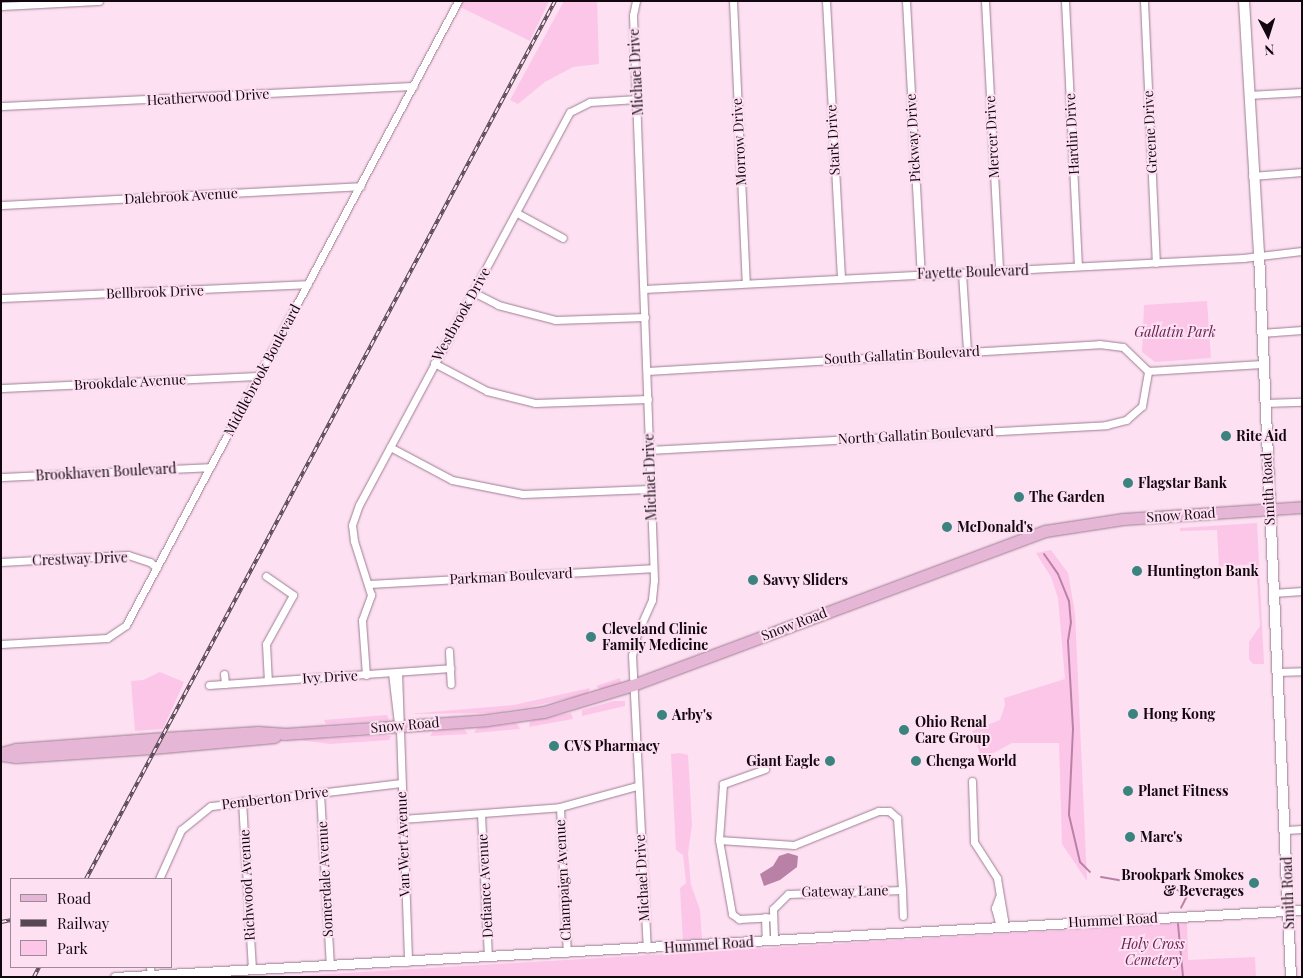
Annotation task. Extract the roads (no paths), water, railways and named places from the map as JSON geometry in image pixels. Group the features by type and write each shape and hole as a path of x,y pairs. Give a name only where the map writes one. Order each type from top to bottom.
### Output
{"main road":[{"name":"Smith Road","path":"1244,1 1252,176 1259,254 1262,364 1286,830 1291,977"},
{"name":"Snow Road","path":"1,754 16,749 236,733 284,734 398,726 544,712 633,685 1042,532 1118,520 1302,507"}],"street":[{"path":"1,6 99,1"},
{"name":"Middlebrook Boulevard","path":"1,644 98,640 115,635 126,625 458,1"},
{"name":"Michael Drive","path":"636,1 633,15 653,568 652,600 637,634 632,655 646,948"},
{"name":"Morrow Drive","path":"733,1 746,283"},
{"name":"Stark Drive","path":"826,1 841,279"},
{"name":"Pickway Drive","path":"906,1 921,274"},
{"name":"Mercer Drive","path":"986,1 999,272"},
{"name":"Hardin Drive","path":"1065,1 1078,266"},
{"name":"Greene Drive","path":"1144,1 1156,263"},
{"name":"Heatherwood Drive","path":"1,106 414,86"},
{"path":"1248,95 1302,92"},
{"name":"Westbrook Drive","path":"368,584 354,542 352,524 359,505 434,363 517,214 570,112 590,102 637,99"},
{"path":"1252,176 1302,172"},
{"name":"Dalebrook Avenue","path":"1,205 360,186"},
{"path":"517,214 563,238"},
{"name":"Fayette Boulevard","path":"644,289 1156,263 1302,251"},
{"path":"962,273 966,351"},
{"name":"Bellbrook Drive","path":"1,298 308,284"},
{"path":"473,292 498,306 555,320 645,318"},
{"path":"1261,334 1302,330"},
{"name":"South Gallatin Boulevard","path":"646,371 1099,344 1123,347 1148,371"},
{"path":"434,363 487,391 535,403 648,399"},
{"path":"1148,371 1262,364"},
{"name":"North Gallatin Boulevard","path":"649,450 1106,425 1126,420 1142,406 1148,371"},
{"name":"Brookdale Avenue","path":"1,388 259,376"},
{"path":"1264,403 1302,402"},
{"path":"390,447 452,480 523,494 649,489"},
{"name":"Brookhaven Boulevard","path":"1,477 210,467"},
{"name":"Crestway Drive","path":"1,562 128,555 150,562 157,568"},
{"name":"Parkman Boulevard","path":"368,584 653,568"},
{"path":"266,576 292,595 266,644 268,680"},
{"path":"366,675 362,620 371,595 368,584"},
{"path":"1273,593 1302,591"},
{"path":"448,651 451,684"},
{"name":"Ivy Drive","path":"209,685 450,668"},
{"path":"1278,672 1302,671"},
{"name":"Van Wert Avenue","path":"395,673 408,962"},
{"path":"224,674 225,684"},
{"path":"765,769 724,784 720,840 732,914 739,919 769,917 770,940"},
{"path":"972,781 974,842 995,873 999,897 995,908 1000,927"},
{"name":"Pemberton Drive","path":"159,878 181,830 194,817 210,806 400,783"},
{"path":"402,819 560,807 637,786"},
{"name":"Somerdale Avenue","path":"320,793 330,966"},
{"name":"Richwood Avenue","path":"242,801 252,969"},
{"name":"Champaign Avenue","path":"560,807 567,953"},
{"name":"Gateway Lane","path":"720,840 794,845 858,818 889,811 898,818 903,916"},
{"name":"Defiance Avenue","path":"481,814 488,957"},
{"path":"1286,830 1302,829"},
{"name":"Gateway Lane","path":"769,917 776,904 788,894 798,892 902,890"},
{"name":"Hummel Road","path":"115,977 151,971 252,969 408,962 1302,910"}],"waterway":[{"path":"1044,554 1058,574 1069,601 1071,622 1068,642 1073,729 1069,815 1080,862 1090,872"},
{"path":"1101,877 1123,881 1155,877 1161,879"},
{"path":"1171,886 1187,896 1181,908"},
{"path":"1187,896 1193,890"},
{"path":"1178,924 1183,977"}],"railway":[{"path":"87,878 555,1"},
{"path":"1,922 10,920"},
{"path":"34,977 38,968"}],"place":[{"name":"Rite Aid","path":"1226,436"},
{"name":"Flagstar Bank","path":"1128,483"},
{"name":"The Garden","path":"1019,497"},
{"name":"McDonald's","path":"947,527"},
{"name":"Huntington Bank","path":"1137,571"},
{"name":"Savvy Sliders","path":"753,580"},
{"name":"Cleveland Clinic Family Medicine","path":"591,637"},
{"name":"Hong Kong","path":"1133,714"},
{"name":"Arby's","path":"662,715"},
{"name":"Ohio Renal Care Group","path":"904,730"},
{"name":"CVS Pharmacy","path":"554,746"},
{"name":"Giant Eagle","path":"830,761"},
{"name":"Chenga World","path":"916,761"},
{"name":"Planet Fitness","path":"1128,791"},
{"name":"Marc's","path":"1130,837"},
{"name":"Brookpark Smokes & Beverages","path":"1254,883"}],"park label":[{"name":"Gallatin Park","path":"1175,332"},
{"name":"Holy Cross Cemetery","path":"1153,952"}]}
